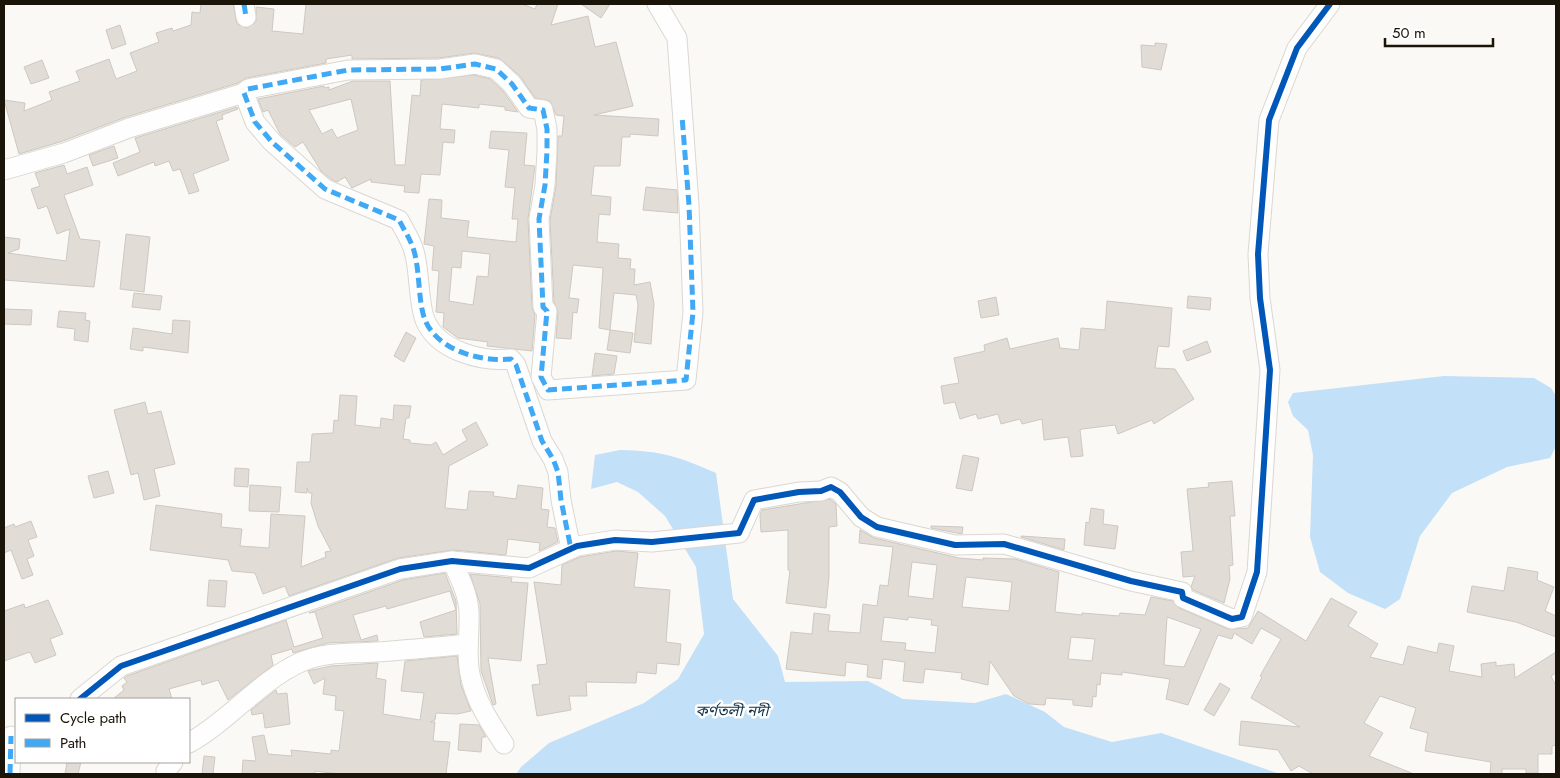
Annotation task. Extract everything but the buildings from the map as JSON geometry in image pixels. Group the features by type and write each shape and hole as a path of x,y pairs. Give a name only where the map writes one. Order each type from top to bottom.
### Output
{"street":[{"path":"4,170 64,152 129,128 244,93 248,88 348,70 432,70 475,64 496,69 512,84 529,108 543,110 547,129 545,185 539,219 543,307 547,310 541,377 548,390 686,380 693,312 689,205 677,38 657,4"},
{"path":"81,698 121,666 400,569 452,561 529,568 571,549 615,540 652,542 738,533 754,500 798,492 821,491 831,487 840,492 860,518 877,527 954,545 1004,544 1130,581 1182,592 1183,598 1232,619 1242,617 1257,572 1270,370 1260,298 1258,254 1269,120 1297,48 1330,4"},
{"path":"244,93 255,122 272,142 325,189 399,220 414,250 425,320 442,341 469,355 496,360 511,359 516,365 542,441 554,458 571,549"},
{"path":"452,561 464,587 469,610 468,644 472,682 483,711 504,744"},
{"path":"190,742 271,681 301,662 339,652 376,652 468,644"},
{"path":"10,736 10,774"}],"water":[{"path":"1444,376 1534,378 1551,388 1556,396 1556,446 1550,458 1507,467 1452,493 1420,536 1400,599 1385,609 1348,593 1320,572 1310,537 1313,455 1308,430 1293,416 1288,402 1293,393"},
{"name":"কর্ণতলী নদী","path":"620,450 658,453 691,462 716,473 733,599 778,656 785,682 868,681 903,699 975,703 1006,694 1045,712 1064,727 1112,742 1161,733 1280,774 516,774 521,767 549,743 644,703 678,679 704,634 696,567 665,516 638,492 617,482 591,489 595,455"}],"marked path":[{"path":"244,4 246,17"},
{"path":"248,89 348,70 440,69 475,64 496,69 512,84 529,108 543,110 547,129 547,151 545,185 539,219 543,307 547,311 541,377 548,390 686,380 693,312 689,205 682,116"},
{"path":"244,93 255,122 272,142 325,189 399,220 414,251 421,304 425,320 431,331 450,347 462,352 487,359 511,359 516,365 542,441 553,459 558,472 561,500 571,549"},
{"path":"10,774 11,736"}],"cycle path":[{"path":"81,698 121,666 400,569 452,561 529,568 577,546 615,540 652,542 739,533 754,500 799,492 821,491 831,487 840,492 861,517 877,527 955,545 1004,544 1131,581 1182,592 1183,598 1232,619 1242,617 1257,572 1270,370 1260,298 1258,254 1269,120 1297,48 1330,4"}]}
